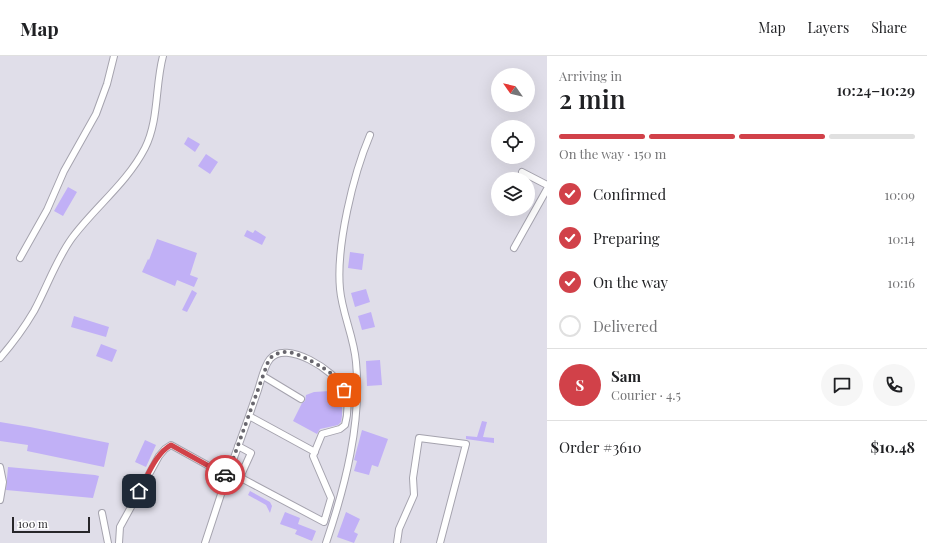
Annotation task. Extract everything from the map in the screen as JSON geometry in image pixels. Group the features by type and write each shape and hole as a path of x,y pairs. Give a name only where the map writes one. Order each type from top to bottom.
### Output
{"street":[{"path":"20,258 47,210 64,171 96,114 107,84 114,56"},
{"path":"0,358 15,341 34,311 72,238 104,199 128,176 145,147 153,123 158,74 163,56"},
{"path":"326,543 348,462 357,401 356,362 340,290 340,268 348,205 370,135"},
{"path":"535,179 547,185"},
{"path":"514,248 547,189"},
{"path":"204,543 248,416 269,359 275,354 286,352 294,353 327,370 340,383 344,390 347,405 345,425 340,429 322,434 313,456 331,498 324,522 243,479 241,475 242,471 251,453 238,446"},
{"path":"263,376 301,399"},
{"path":"248,416 315,452"},
{"path":"397,543 399,529 414,495 413,478 419,438 466,444 440,543"},
{"path":"119,543 120,527 159,456 171,445 227,476"},
{"path":"0,467 4,482 0,500"},
{"path":"102,513 108,543"}],"building":[{"path":"188,137 200,144 195,152 184,144"},
{"path":"206,154 218,162 210,174 198,166"},
{"path":"68,187 77,192 63,216 54,211"},
{"path":"247,230 253,233 255,230 266,237 262,245 244,236"},
{"path":"157,239 197,253 190,275 198,278 194,287 177,280 175,286 142,272 148,259 149,260"},
{"path":"350,252 364,254 362,270 348,268"},
{"path":"366,289 370,302 355,307 351,293"},
{"path":"192,290 197,293 187,312 182,310"},
{"path":"371,312 375,327 362,330 358,316"},
{"path":"74,316 109,327 106,337 71,327"},
{"path":"101,344 117,350 112,362 96,356"},
{"path":"380,360 382,385 367,386 366,361"},
{"path":"330,391 342,398 342,416 341,422 338,425 320,429 317,434 293,421 302,403 305,401 306,395 314,392"},
{"path":"482,421 487,422 483,437 494,438 494,443 466,439 466,436 477,437"},
{"path":"0,422 109,443 104,467 27,451 28,445 0,441"},
{"path":"362,430 388,439 378,467 372,465 369,475 354,471 357,461 354,460"},
{"path":"145,440 156,445 146,467 135,462"},
{"path":"8,467 99,476 93,498 6,490"},
{"path":"135,474 142,477 136,489 129,485"},
{"path":"250,491 270,502 272,506 270,513 266,505 248,495"},
{"path":"285,512 300,518 298,524 316,531 312,541 295,534 297,530 280,524"},
{"path":"346,512 360,519 354,532 358,534 354,543 337,537"}],"way so far":[{"path":"225,475 227,476 269,359 275,354 286,352 294,353 327,370 340,383 344,390"}],"route":[{"path":"139,491 159,456 171,445 225,475"}]}
